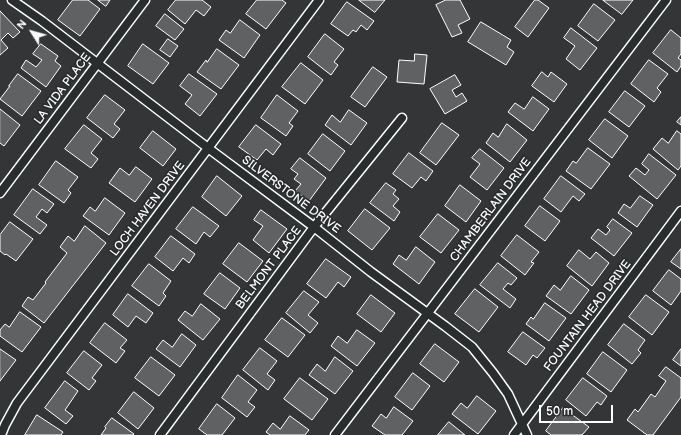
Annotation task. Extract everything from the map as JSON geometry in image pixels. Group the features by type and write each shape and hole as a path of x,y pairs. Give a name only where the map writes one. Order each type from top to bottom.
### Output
{"street":[{"name":"SILVERSTONE DRIVE","path":"12,0 42,21 314,227 371,272 472,347 508,394 527,435"},
{"name":"LA VIDA PLACE","path":"0,193 145,0"},
{"name":"LOCH HAVEN DRIVE","path":"1,435 17,403 319,0"},
{"name":"CHAMBERLAIN DRIVE","path":"335,435 666,0"},
{"name":"BELMONT PLACE","path":"160,435 314,227 402,118"},
{"name":"FOUNTAIN HEAD DRIVE","path":"514,435 681,211"}],"building":[{"path":"73,0 88,0 100,9 80,36 58,20"},
{"path":"98,0 110,0 106,6"},
{"path":"176,0 202,0 211,7 204,16 196,10 185,24 168,10"},
{"path":"257,0 282,0 286,3 266,29 246,14"},
{"path":"359,0 385,0 375,12"},
{"path":"446,0 460,0 470,19 458,25 462,33 452,37 436,5"},
{"path":"535,0 538,0 549,8 528,37 515,27"},
{"path":"603,0 633,0 622,14"},
{"path":"347,2 374,21 367,30 361,25 356,32 353,30 348,36 331,24"},
{"path":"594,4 615,20 598,41 578,26"},
{"path":"0,11 20,32 13,38 8,33 1,40 8,48 0,55"},
{"path":"165,14 184,29 175,40 156,26"},
{"path":"240,20 260,35 244,58 219,40 226,30 230,33"},
{"path":"481,22 511,40 507,47 514,52 506,65 468,42"},
{"path":"571,28 597,48 580,70 566,59 575,46 564,38"},
{"path":"671,30 681,38 681,54 678,58 681,60 681,66 677,72 653,53"},
{"path":"325,34 344,49 334,62 338,65 331,75 308,57"},
{"path":"168,39 178,46 170,57 160,50"},
{"path":"41,44 58,56 55,61 61,66 46,87 21,68 26,60 36,67 42,60 33,54"},
{"path":"143,44 169,63 153,84 128,66"},
{"path":"217,49 239,65 221,89 197,72"},
{"path":"415,54 427,55 424,84 397,82 399,60 414,61"},
{"path":"649,60 668,74 657,88 661,92 654,102 631,84"},
{"path":"301,63 323,80 305,104 282,87"},
{"path":"373,67 387,77 365,107 351,97"},
{"path":"542,72 548,77 551,72 567,84 554,102 532,86"},
{"path":"18,74 41,91 22,116 0,99"},
{"path":"189,74 217,94 200,116 185,104 192,95 180,86"},
{"path":"455,75 461,85 452,90 456,97 462,93 467,101 445,114 430,89"},
{"path":"625,91 645,106 629,127 609,112"},
{"path":"105,95 125,110 114,124 120,129 113,138 87,118"},
{"path":"277,95 298,111 289,123 293,126 286,136 261,118"},
{"path":"533,97 549,109 533,131 508,112 515,103 524,109"},
{"path":"0,109 20,125 4,146 0,143"},
{"path":"349,110 367,123 351,145 325,125 332,115 340,122"},
{"path":"681,117 681,125 677,122"},
{"path":"605,119 628,136 612,158 589,140"},
{"path":"442,123 459,135 436,165 420,153"},
{"path":"507,124 527,140 510,162 486,143 493,133 498,137"},
{"path":"84,125 102,139 91,153 98,159 91,168 65,149"},
{"path":"256,125 281,144 273,155 266,149 257,160 239,147"},
{"path":"153,131 176,149 163,166 140,148"},
{"path":"677,131 681,134 681,166 678,170 653,149 662,138 668,143"},
{"path":"323,134 345,151 330,171 308,154"},
{"path":"588,148 610,164 591,189 566,171 573,161 576,163"},
{"path":"480,149 504,168 487,190 470,177 480,164 472,158"},
{"path":"409,153 433,171 426,181 421,177 412,188 393,174"},
{"path":"649,154 676,175 657,199 629,176 636,168 645,175 649,170 642,164"},
{"path":"300,158 326,178 309,201 295,191 301,184 294,179 298,174 291,169"},
{"path":"56,161 78,177 68,190 71,193 64,203 39,185"},
{"path":"136,167 152,179 135,202 109,183 120,168 129,175"},
{"path":"217,176 242,196 226,216 202,197"},
{"path":"561,176 585,194 579,201 573,196 561,212 544,199"},
{"path":"386,183 396,190 393,194 399,199 393,206 400,212 394,221 370,203"},
{"path":"460,185 481,201 466,222 445,206"},
{"path":"33,189 54,204 47,213 42,209 36,217 47,225 40,234 14,215"},
{"path":"640,196 653,205 637,227 618,213 624,204 630,208"},
{"path":"105,198 125,213 109,235 83,216 90,207 95,211"},
{"path":"540,206 560,221 545,241 525,226"},
{"path":"193,207 219,226 210,237 204,232 196,244 176,229"},
{"path":"365,209 390,228 372,250 348,231"},
{"path":"261,210 287,229 269,253 253,240 263,226 254,220"},
{"path":"438,214 459,230 441,253 420,237"},
{"path":"613,219 632,233 614,256 591,238 598,229 606,235 610,230 607,227"},
{"path":"10,222 33,239 16,261 0,251 0,235"},
{"path":"85,226 106,243 44,323 22,306 28,297 33,300 67,253 60,247 68,236 74,241"},
{"path":"517,235 539,252 531,262 534,263 525,275 501,256"},
{"path":"171,236 195,254 189,263 183,258 173,271 155,257"},
{"path":"239,243 263,261 247,282 223,264"},
{"path":"416,247 435,262 419,284 393,264 399,255 406,260"},
{"path":"681,249 681,269 671,262"},
{"path":"579,250 590,259 596,252 609,263 592,286 567,266"},
{"path":"326,259 351,277 344,287 338,282 326,298 307,284"},
{"path":"498,263 517,278 511,285 508,283 503,289 516,299 510,308 480,285"},
{"path":"149,264 171,281 163,293 166,296 159,306 132,286"},
{"path":"669,270 681,279 681,291 671,305 653,291"},
{"path":"220,273 240,288 225,309 204,294"},
{"path":"571,276 589,290 571,314 546,296 554,285 560,290"},
{"path":"475,289 498,307 479,332 455,314"},
{"path":"304,291 319,302 308,315 318,323 310,333 286,313"},
{"path":"128,294 153,313 146,323 136,316 128,327 113,315"},
{"path":"371,295 395,313 381,332 357,314"},
{"path":"646,295 669,312 652,335 629,317"},
{"path":"545,303 566,318 549,341 526,324 531,317 533,319"},
{"path":"201,304 220,319 203,340 178,320 185,311 192,316"},
{"path":"20,312 41,327 22,352 0,336 0,330 5,324 9,327"},
{"path":"282,318 305,335 288,357 265,340"},
{"path":"105,323 127,340 120,348 125,351 116,363 90,343"},
{"path":"624,324 645,340 638,350 641,353 632,364 608,345"},
{"path":"357,330 375,343 357,366 331,346 338,336 347,343"},
{"path":"523,332 545,348 537,358 533,355 526,365 508,352"},
{"path":"182,334 196,345 180,367 156,349 163,340 172,347"},
{"path":"435,344 459,362 444,382 420,364"},
{"path":"260,348 277,361 267,374 275,380 268,390 243,370"},
{"path":"0,349 16,360 0,381"},
{"path":"681,349 681,366 673,360"},
{"path":"84,351 102,365 92,378 96,381 89,390 67,373"},
{"path":"603,352 627,370 611,392 587,374"},
{"path":"151,357 175,375 159,396 135,378"},
{"path":"335,357 353,371 335,394 309,375 317,364 325,371"},
{"path":"666,367 681,378 681,397 653,435 647,435 627,420 635,409 638,412 651,394 655,397 666,381 659,376"},
{"path":"413,373 430,386 412,410 395,397"},
{"path":"238,375 257,390 248,402 255,407 247,417 222,398"},
{"path":"300,378 328,399 312,420 284,399"},
{"path":"583,378 607,396 601,405 597,402 586,416 566,400"},
{"path":"65,381 78,391 65,410 73,416 66,424 45,408"},
{"path":"134,392 154,408 138,429 118,413"},
{"path":"477,396 496,411 478,434 452,414 461,403 467,408"},
{"path":"217,404 235,418 222,435 207,435 199,429"},
{"path":"394,407 413,421 402,435 385,435 372,426 381,414 386,418"},
{"path":"563,408 589,427 582,435 551,435 546,431"},
{"path":"37,415 63,432 61,435 25,435"},
{"path":"290,416 309,430 305,435 270,435 266,432 273,423 280,429"},
{"path":"112,418 134,434 101,435"},
{"path":"449,422 465,435 438,435"}]}
